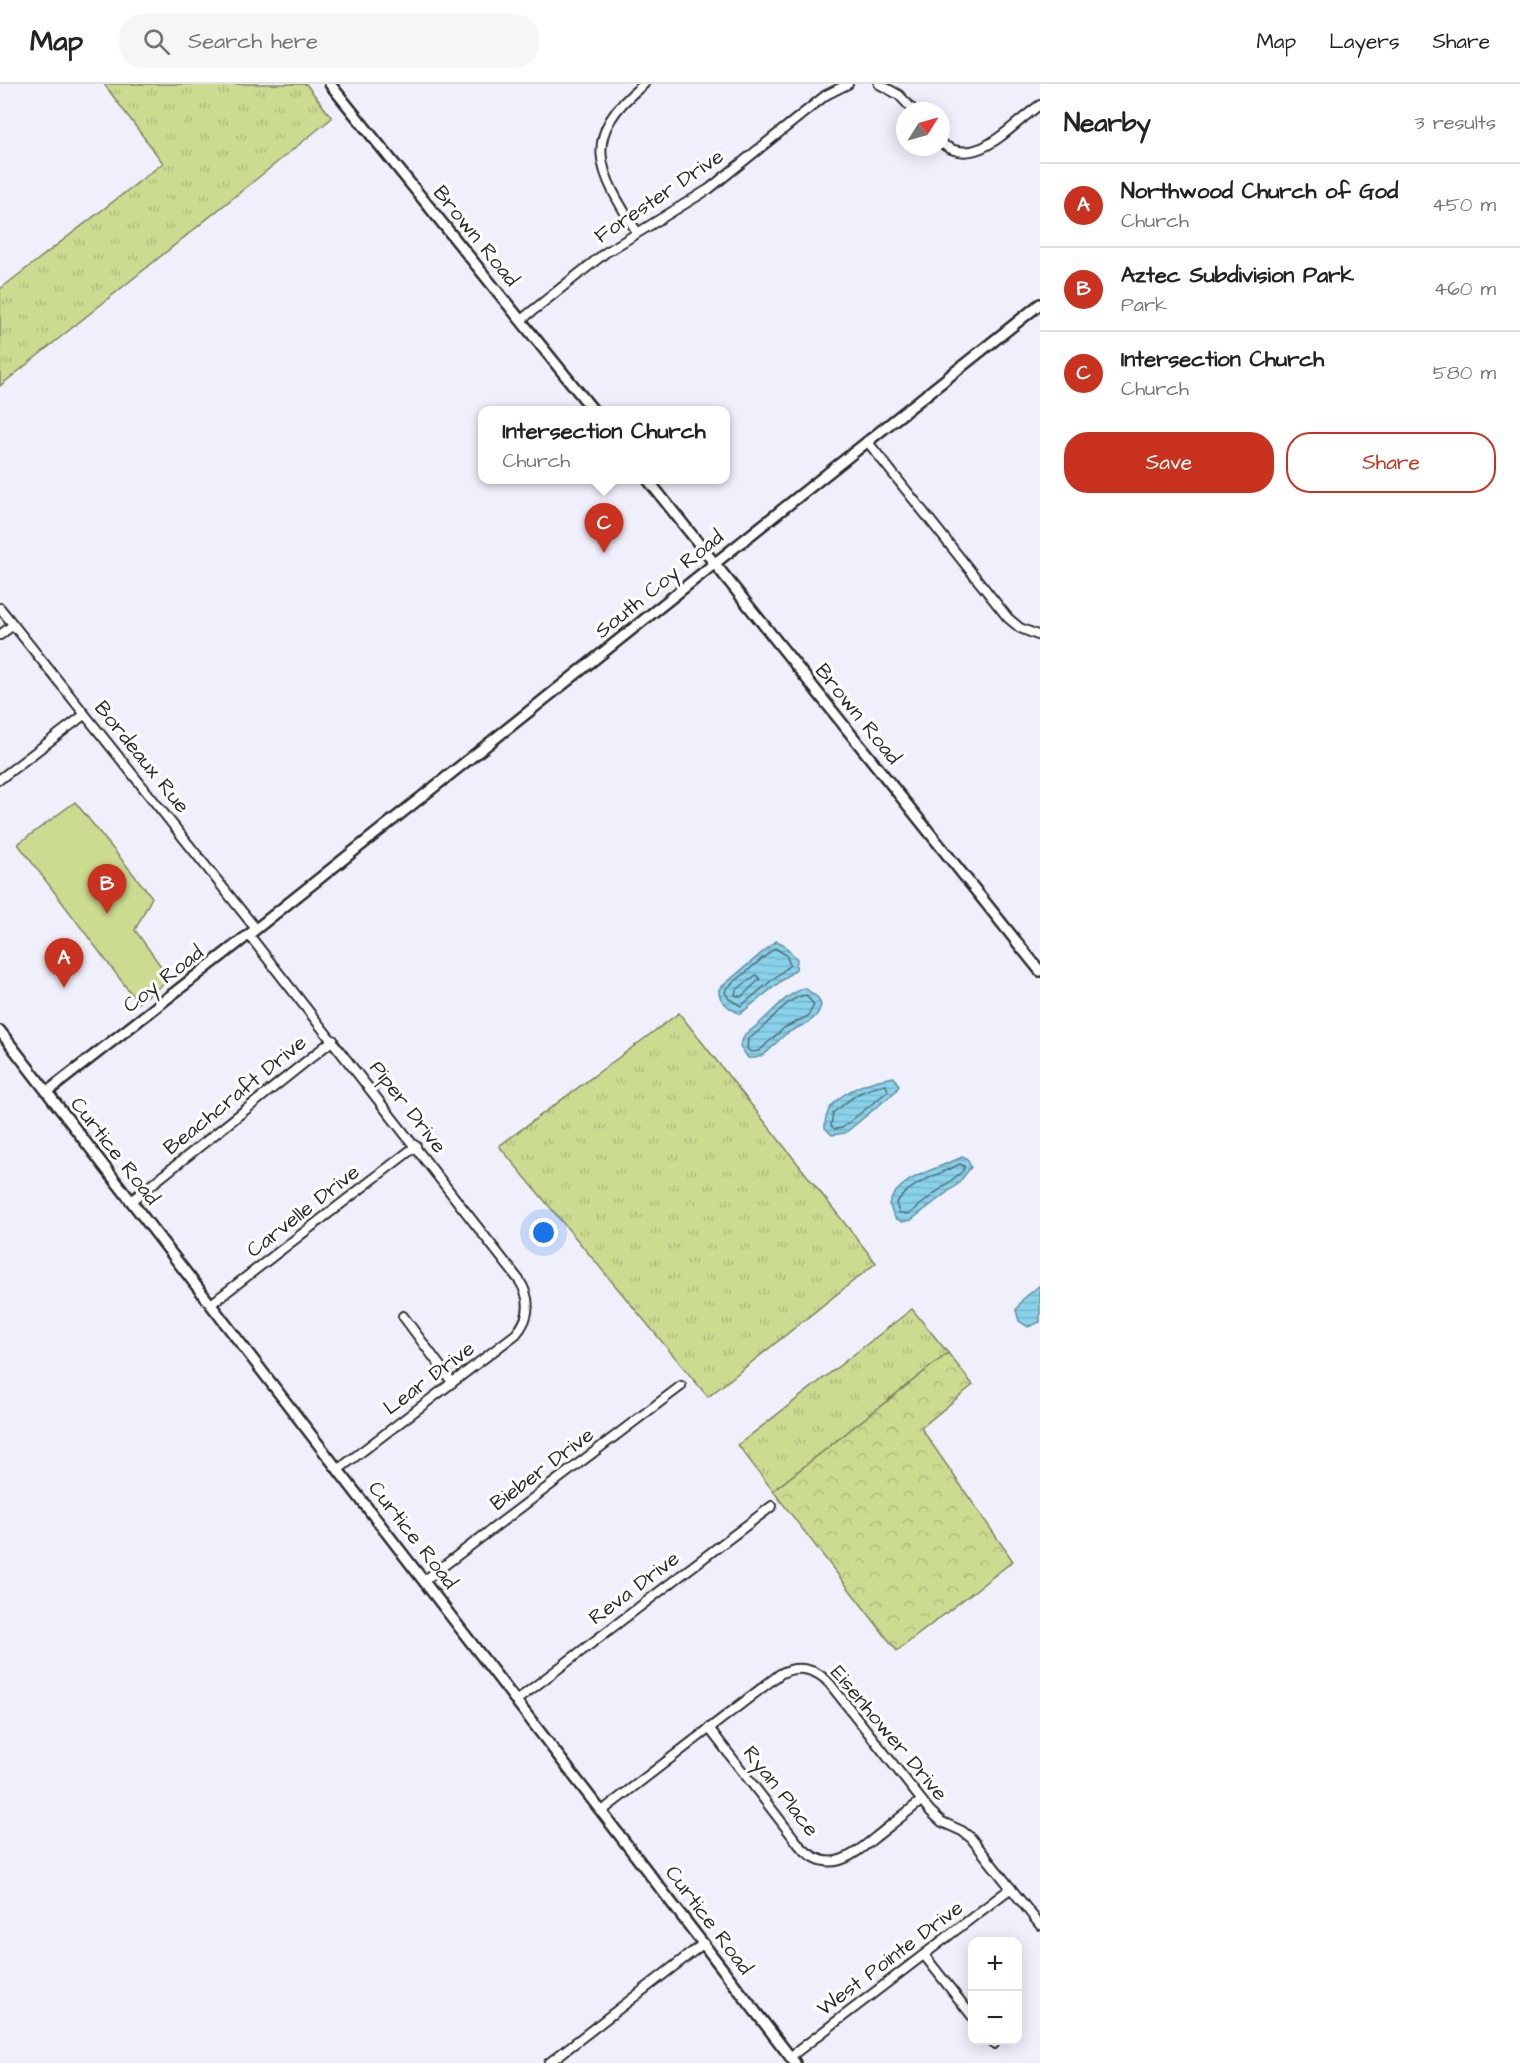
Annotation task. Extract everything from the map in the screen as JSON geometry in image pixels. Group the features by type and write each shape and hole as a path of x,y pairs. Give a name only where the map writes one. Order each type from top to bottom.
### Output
{"street":[{"name":"Brown Road","path":"330,84 589,406"},
{"path":"637,232 608,187 600,154 606,127 614,112 645,84"},
{"name":"Forester Drive","path":"521,320 595,261 637,232 709,189 826,95 848,84"},
{"path":"879,84 899,95 906,102"},
{"path":"950,148 957,152 973,152 984,148 1040,105"},
{"name":"South Coy Road","path":"300,893 1040,304"},
{"path":"867,441 1008,618 1020,628 1040,636"},
{"name":"Brown Road","path":"651,484 1040,971"},
{"name":"Bordeaux Rue","path":"0,608 84,715 164,811 252,932"},
{"path":"0,635 13,625"},
{"path":"0,779 84,715"},
{"name":"Coy Road","path":"47,1092 300,893"},
{"name":"Piper Drive","path":"252,932 519,1280 526,1292 528,1307"},
{"name":"Curtice Road","path":"0,1031 793,2060"},
{"name":"Beachcraft Drive","path":"131,1201 333,1040"},
{"name":"Carvelle Drive","path":"211,1304 416,1146"},
{"name":"Lear Drive","path":"339,1469 516,1334 526,1318 528,1307"},
{"path":"403,1316 453,1383"},
{"name":"Bieber Drive","path":"425,1581 681,1386"},
{"name":"Reva Drive","path":"517,1700 772,1506"},
{"name":"Eisenhower Drive","path":"602,1811 780,1674 792,1669 812,1671 830,1684 921,1801 942,1822 971,1838 1040,1925"},
{"name":"Ryan Place","path":"709,1728 800,1846 818,1859 835,1862 850,1857 921,1801"},
{"name":"West Pointe Drive","path":"793,2060 1011,1888"},
{"path":"549,2063 704,1943"},
{"path":"924,1955 968,2011"}],"green space":[{"path":"104,84 306,84 332,118 0,386 0,289 163,163"},
{"path":"75,802 152,897 135,930 170,979 138,1003 18,844"},
{"path":"679,1013 876,1263 708,1397 499,1146"},
{"path":"912,1309 948,1353 773,1491 738,1445"},
{"path":"948,1353 973,1385 921,1428 1013,1561 897,1651 773,1491"}],"water":[{"path":"776,941 783,944 797,959 796,969 740,1014 732,1010 722,1001 719,989"},
{"path":"805,988 818,998 821,1005 816,1016 786,1034 765,1054 748,1058 740,1046 745,1034 788,997"},
{"path":"894,1077 899,1086 895,1092 845,1133 832,1135 825,1128 826,1116 839,1098 860,1086"},
{"path":"962,1157 967,1159 971,1167 958,1184 911,1220 902,1222 895,1218 889,1204 901,1187 920,1174"},
{"path":"1040,1285 1040,1322 1028,1327 1019,1321 1016,1310 1022,1300"}],"place":[{"name":"Intersection Church","path":"604,553"},
{"name":"Aztec Subdivision Park","path":"107,914"},
{"name":"Northwood Church of God","path":"64,988"}]}
